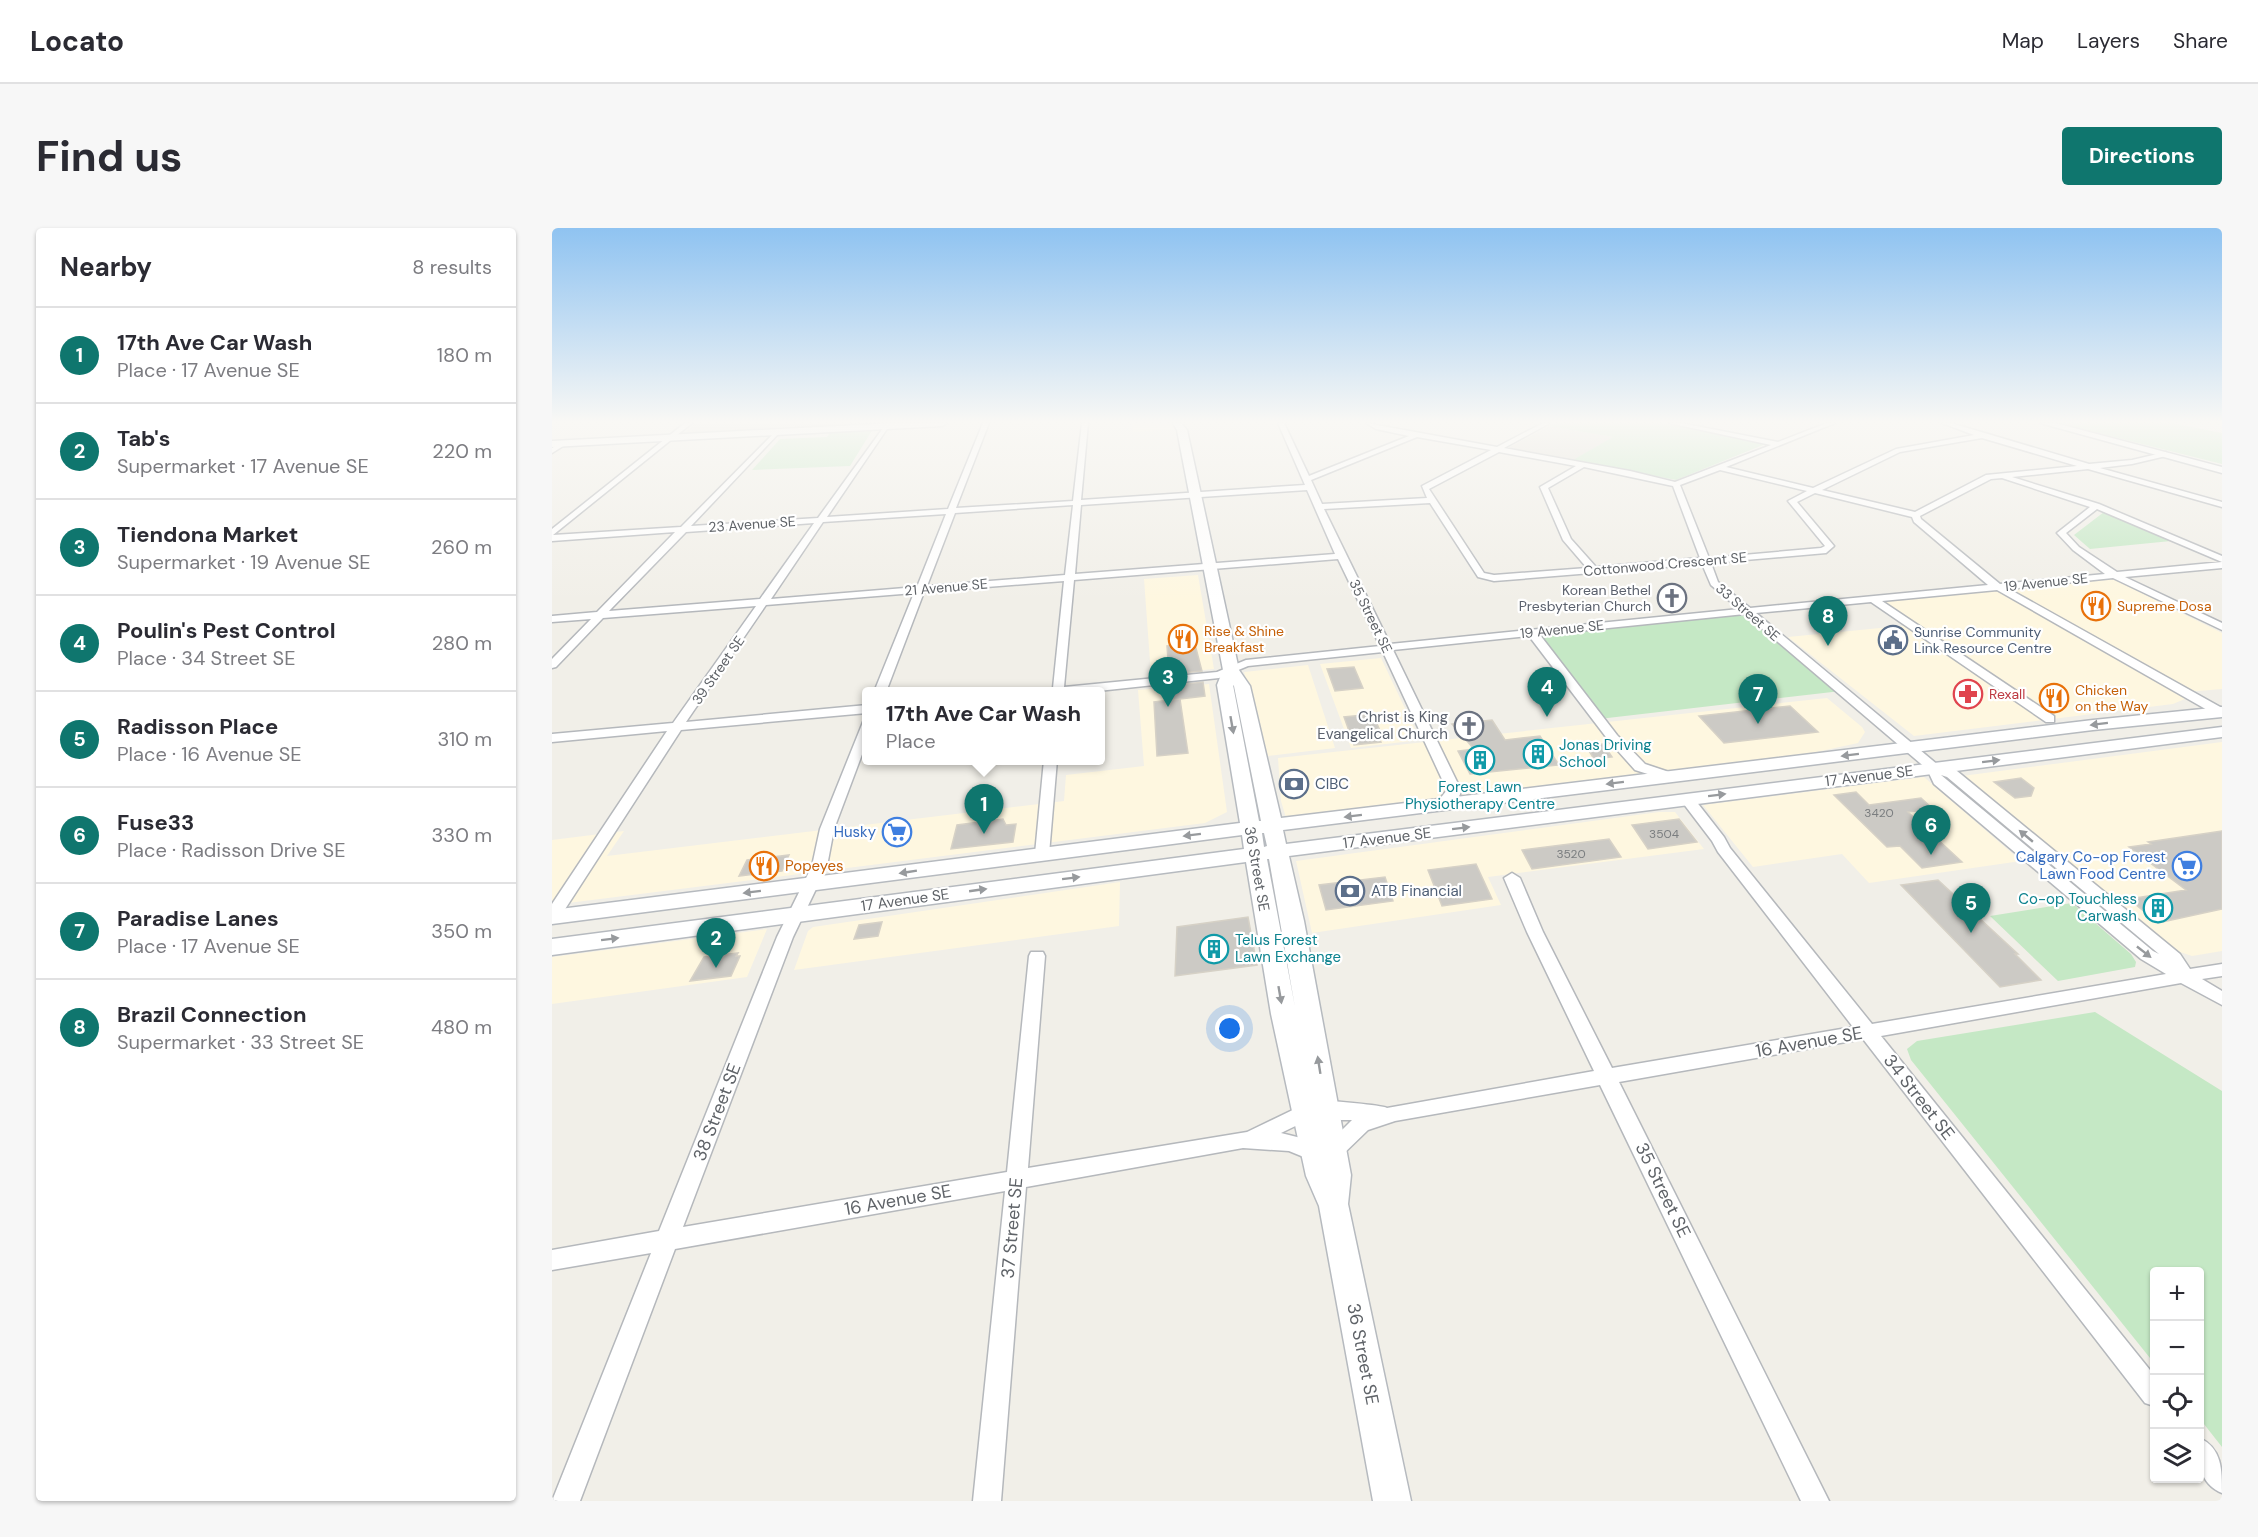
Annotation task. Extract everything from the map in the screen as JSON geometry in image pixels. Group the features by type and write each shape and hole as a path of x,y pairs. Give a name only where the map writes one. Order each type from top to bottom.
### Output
{"main road":[{"name":"36 Street SE","path":"1192,482 1231,670 1242,686 1274,826 1267,853 1284,1014 1316,1109 1324,1152 1321,1176 1334,1206 1392,1501"},
{"name":"36 Street SE","path":"1231,670 1225,685 1250,829 1267,853"},
{"path":"2154,740 2163,734 2221,716"},
{"name":"17 Avenue SE","path":"552,916 1274,826 1448,798 1670,777 1908,747 2221,716"},
{"name":"17 Avenue SE","path":"552,946 2222,732"}],"street":[{"path":"552,535 616,482"},
{"path":"552,665 730,482"},
{"name":"39 Street SE","path":"552,916 677,726 848,482"},
{"path":"882,687 962,482"},
{"path":"1055,687 1079,482"},
{"path":"1319,507 1432,500 1425,488 1431,482"},
{"path":"1553,482 1544,488 1567,540 1594,570"},
{"path":"1668,482 1680,482"},
{"path":"1782,482 1916,515 1979,482"},
{"name":"Cottonwood Crescent SE","path":"1432,500 1481,575 1494,578 1822,551 1830,546 1792,501 1830,482"},
{"path":"2023,482 2096,506 2222,559"},
{"path":"2145,482 2222,505"},
{"name":"23 Avenue SE","path":"552,535 686,529 1194,495 1309,483"},
{"name":"35 Street SE","path":"1309,483 1341,556 1386,648 1448,798"},
{"name":"33 Street SE","path":"1676,484 1714,583 1933,768 1939,781 2076,897 2155,960 2222,999"},
{"path":"2096,506 2061,533 2069,544 2116,575 2222,627"},
{"path":"1916,515 1917,520 1999,587 2221,716"},
{"name":"21 Avenue SE","path":"552,619 1341,556"},
{"name":"19 Avenue SE","path":"1096,687 1219,675 1246,663 1532,632 2222,565"},
{"path":"1874,600 2050,719"},
{"path":"2208,620 2222,619"},
{"path":"1532,632 1613,738 1640,767 1670,777"},
{"path":"552,738 862,709"},
{"name":"38 Street SE","path":"566,1501 795,915 811,885 828,844 827,829 862,738"},
{"path":"1042,854 1051,765"},
{"name":"34 Street SE","path":"1687,799 1719,840 1723,849 2150,1389"},
{"name":"35 Street SE","path":"1512,878 1815,1501"},
{"name":"37 Street SE","path":"987,1501 1037,956"},
{"name":"16 Avenue SE","path":"552,1260 1243,1140 1278,1140 1300,1143 1324,1152 1361,1124 1395,1113 1608,1078 2222,970"},
{"name":"16 Avenue SE","path":"1243,1140 1316,1109 1358,1113 1395,1113"},
{"path":"2204,1457 2222,1479"}],"shaded area":[{"path":"1198,575 1214,669 1151,675 1144,579"},
{"path":"2107,576 2222,633 2222,689 2187,692 2192,696 2173,704 1914,736 1788,637 1911,625 1874,600"},
{"path":"1381,658 1420,740 1351,748 1320,664"},
{"path":"1308,665 1335,748 1268,756 1244,672"},
{"path":"1209,684 1227,812 1205,823 552,905 552,840 624,831 607,856 1064,801 1066,775 1144,766 1138,690"},
{"path":"1827,698 1862,727 1865,732 1858,743 1812,753 1287,821 1281,801 1278,758"},
{"path":"2222,742 2222,951 2192,956 2174,950 1962,776"},
{"path":"1924,777 2021,861 1869,883 1842,854 1753,867 1703,805"},
{"path":"1659,812 1675,812 1704,849 1488,877 1501,905 1312,933 1296,861"},
{"path":"1120,882 1119,926 794,970 808,931 813,927"},
{"path":"767,929 747,977 552,1004 552,957"}],"green space":[{"path":"2104,512 2171,541 2090,549 2074,535"},
{"path":"1745,611 1841,691 1599,719 1532,632"},
{"path":"2072,903 2131,954 2136,962 2135,967 2058,981 1990,916"},
{"path":"2095,1012 2222,1091 2222,1447 2204,1424 2204,1267 2150,1267 2150,1358 1911,1060 1907,1049 1917,1041"}],"building":[{"path":"1192,633 1202,671 1169,674 1167,646 1174,645 1172,635"},
{"path":"1354,667 1363,688 1335,691 1327,669"},
{"path":"1203,682 1205,696 1172,700 1170,686"},
{"path":"1180,699 1188,753 1157,756 1154,702"},
{"path":"1790,706 1818,732 1724,743 1699,716"},
{"path":"1373,714 1383,738 1379,738 1381,742 1354,745 1344,717"},
{"path":"1492,720 1505,740 1540,736 1559,765 1470,774 1458,751 1474,749 1452,724"},
{"path":"1603,744 1612,757 1594,759 1586,746"},
{"path":"2021,778 2034,788 2031,796 2015,798 1994,782"},
{"path":"1856,792 1869,805 1921,798 1933,809 1908,812 1962,862 1922,868 1900,846 1887,847 1834,795"},
{"path":"1003,819 1006,825 1016,824 1013,842 951,849 957,825"},
{"path":"1679,819 1697,842 1648,849 1632,825"},
{"name":"Calgary Co-op Forest Lawn Food Centre","path":"2222,831 2222,909 2158,923 2129,899 2186,890 2129,847"},
{"path":"1609,839 1621,857 1532,869 1522,850"},
{"name":"Popeyes","path":"789,855 782,871 739,876 747,860"},
{"path":"1476,864 1492,899 1442,906 1428,870"},
{"name":"ATB Financial","path":"1385,877 1393,901 1326,910 1319,885"},
{"path":"1938,880 2018,954 2015,954 2041,980 2000,987 1901,885"},
{"name":"Telus Forest Lawn Exchange","path":"1248,917 1257,965 1175,976 1177,927"},
{"path":"882,922 878,936 854,939 859,925"},
{"path":"738,953 736,956 740,956 731,976 690,981 704,957"}],"place":[{"name":"Korean Bethel Presbyterian Church","path":"1672,598"},
{"name":"Supreme Dosa","path":"2096,606"},
{"name":"Rise & Shine Breakfast","path":"1183,639"},
{"name":"Sunrise Community Link Resource Centre","path":"1893,640"},
{"name":"Brazil Connection","path":"1828,646"},
{"name":"Rexall","path":"1968,694"},
{"name":"Chicken on the Way","path":"2054,698"},
{"name":"Tiendona Market","path":"1168,707"},
{"name":"Poulin's Pest Control","path":"1547,717"},
{"name":"Paradise Lanes","path":"1758,724"},
{"name":"Christ is King Evangelical Church","path":"1469,726"},
{"name":"Jonas Driving School","path":"1538,754"},
{"name":"Forest Lawn Physiotherapy Centre","path":"1480,760"},
{"name":"CIBC","path":"1294,784"},
{"name":"Husky","path":"897,832"},
{"name":"17th Ave Car Wash","path":"984,834"},
{"name":"Fuse33","path":"1931,855"},
{"name":"Popeyes","path":"764,866"},
{"name":"Calgary Co-op Forest Lawn Food Centre","path":"2187,866"},
{"name":"ATB Financial","path":"1350,891"},
{"name":"Co-op Touchless Carwash","path":"2158,908"},
{"name":"Radisson Place","path":"1971,933"},
{"name":"Telus Forest Lawn Exchange","path":"1214,949"},
{"name":"Tab's","path":"716,968"}]}
